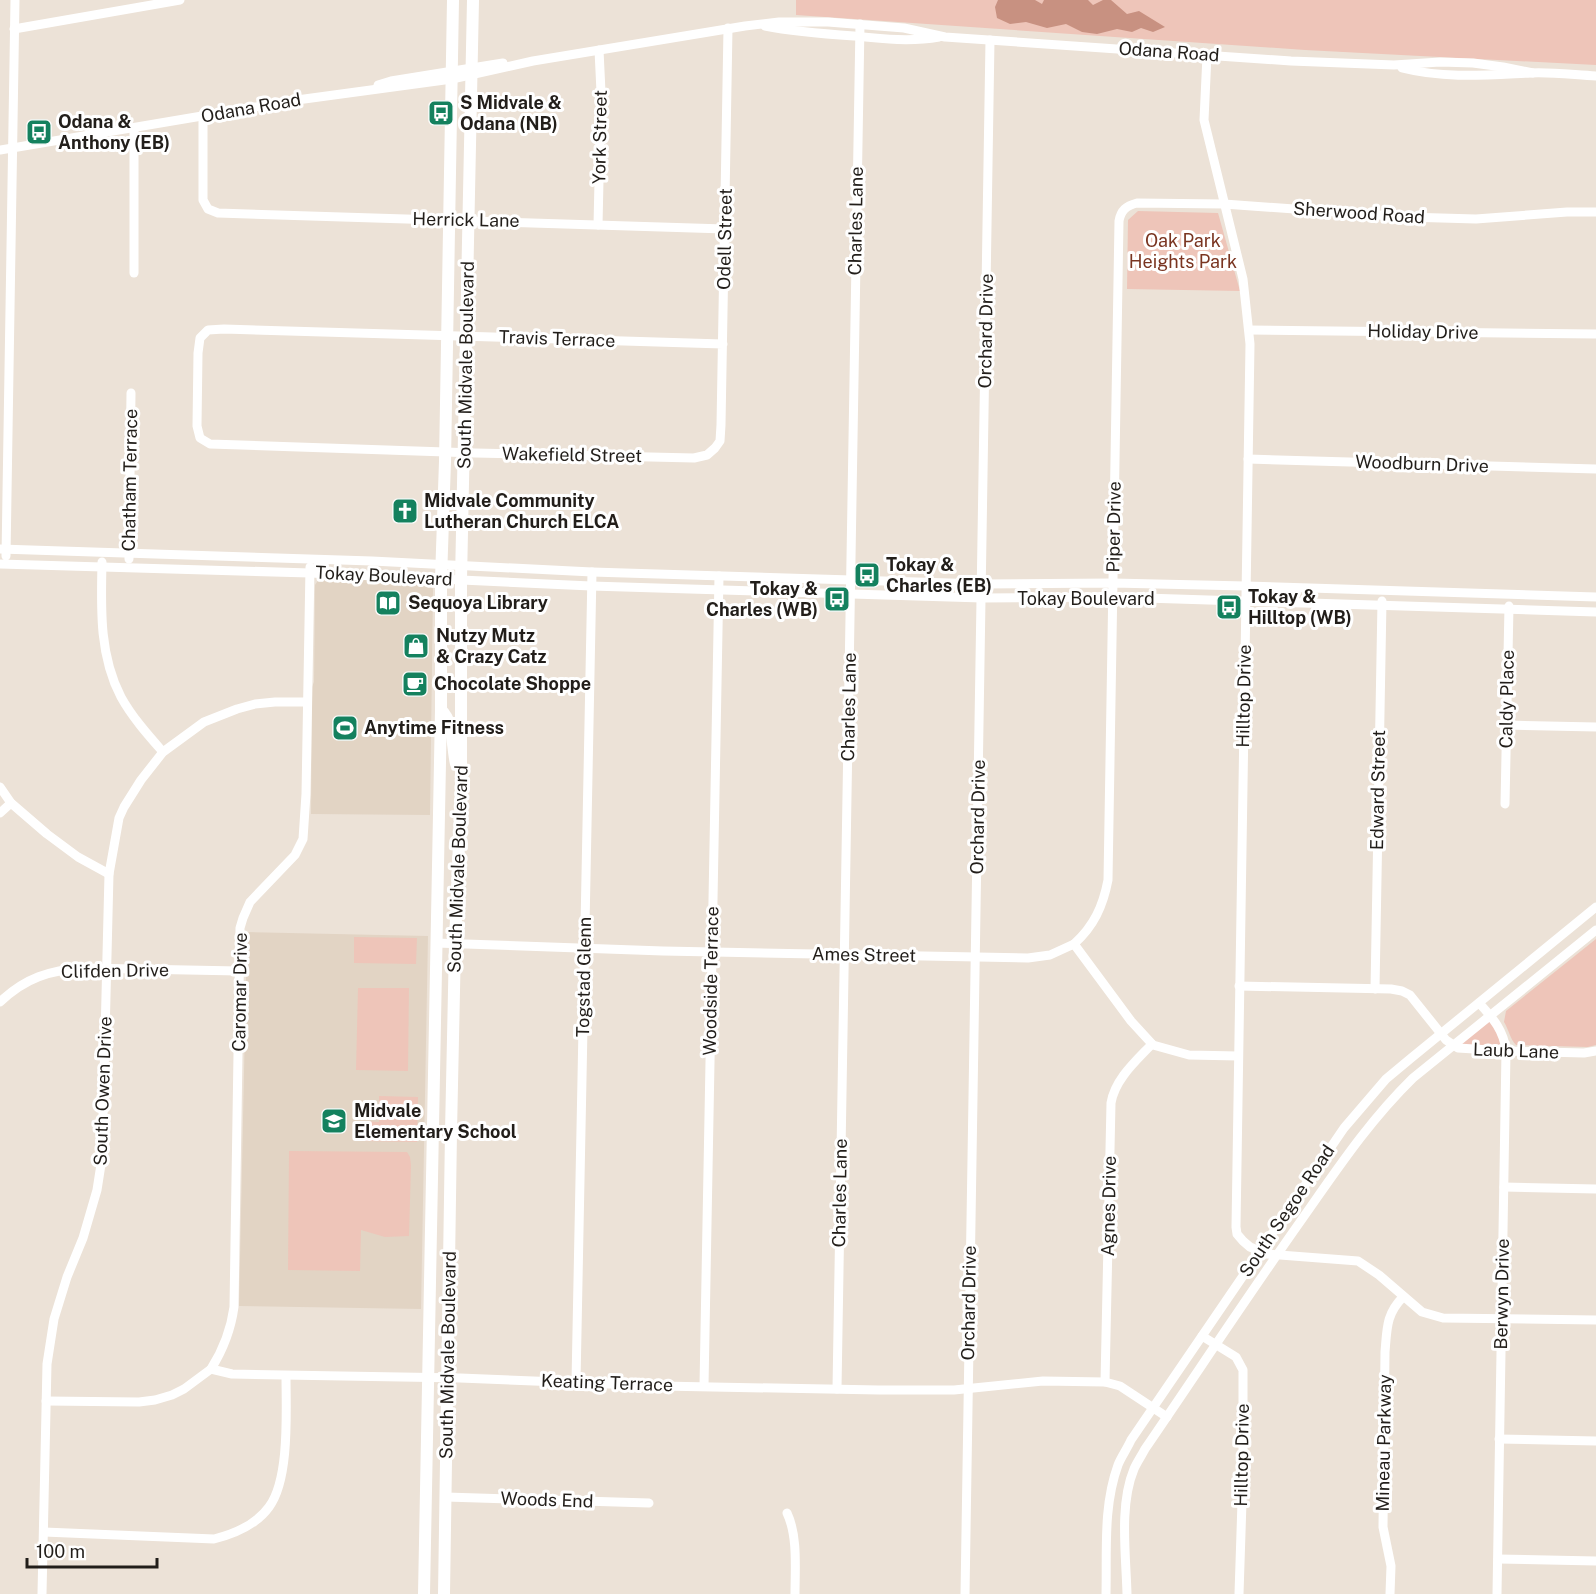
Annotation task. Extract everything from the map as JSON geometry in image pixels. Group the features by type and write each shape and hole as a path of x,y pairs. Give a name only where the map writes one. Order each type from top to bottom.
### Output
{"main road":[{"name":"South Midvale Boulevard","path":"424,1594 453,0"},
{"name":"South Midvale Boulevard","path":"444,1594 455,944 461,791 461,580 473,0"},
{"path":"441,710 449,723 461,791"}],"street":[{"path":"3,564 15,0"},
{"path":"14,29 180,0"},
{"name":"Odana Road","path":"0,150 361,91 391,81 452,75 728,28 779,22 860,24 904,28 945,37 1291,61 1394,65 1421,73 1487,76 1533,73 1596,76"},
{"name":"Charles Lane","path":"837,1389 860,24"},
{"name":"Odana Road","path":"760,25 784,30 860,37 914,40 945,37"},
{"name":"Odell Street","path":"715,448 720,441 722,426 728,28"},
{"name":"Orchard Drive","path":"965,1594 990,40"},
{"name":"York Street","path":"598,225 601,92 599,50"},
{"name":"Hilltop Drive","path":"1207,55 1204,120 1243,279 1250,330 1236,1227 1237,1234 1243,1241 1268,1254"},
{"name":"Herrick Lane","path":"203,116 203,200 208,208 218,213 725,229"},
{"path":"134,129 134,273"},
{"name":"Sherwood Road","path":"1124,208 1137,202 1224,204 1406,217 1476,219 1596,212"},
{"name":"Piper Drive","path":"1074,944 1099,914 1106,895 1108,880 1119,221 1124,208"},
{"name":"Travis Terrace","path":"210,444 200,438 196,426 199,346 200,338 208,330 723,344"},
{"name":"Holiday Drive","path":"1250,330 1596,334"},
{"name":"Chatham Terrace","path":"128,568 131,393"},
{"name":"Wakefield Street","path":"210,444 694,458 707,455 715,448"},
{"name":"Woodburn Drive","path":"1248,459 1596,469"},
{"name":"Tokay Boulevard","path":"3,549 310,559 592,572 982,584 1246,586 1596,597"},
{"name":"Chatham Terrace","path":"102,554 102,635 106,657 121,696 133,716 163,752"},
{"name":"Caromar Drive","path":"211,1369 229,1329 234,1306 240,928 250,902 295,855 303,839 306,794 310,559"},
{"name":"Tokay Boulevard","path":"3,564 982,598 1113,597 1596,612"},
{"name":"Togstad Glenn","path":"576,1382 592,572"},
{"name":"Woodside Terrace","path":"704,1386 719,576"},
{"name":"Edward Street","path":"1375,989 1382,591"},
{"name":"Caldy Place","path":"1505,804 1509,595"},
{"name":"South Owen Drive","path":"42,1594 47,1364 54,1319 67,1277 83,1238 97,1190 102,1158 109,874 119,818 141,780 163,752 204,722 255,704 307,702"},
{"path":"1507,725 1596,727"},
{"path":"0,787 11,803 47,834 78,857 109,874"},
{"path":"0,813 11,803"},
{"name":"South Segoe Road","path":"1127,1594 1125,1512 1134,1469 1216,1346 1344,1128 1386,1079 1596,907"},
{"name":"South Segoe Road","path":"1106,1594 1107,1514 1111,1489 1119,1464 1131,1440 1202,1336 1390,1101 1413,1078 1596,930"},
{"name":"Ames Street","path":"436,943 711,952 1036,958 1074,944"},
{"path":"1074,944 1131,1021 1152,1044 1188,1055 1238,1056"},
{"name":"Clifden Drive","path":"0,1002 15,989 48,973 65,969 239,971"},
{"name":"Laub Lane","path":"1239,986 1402,990 1410,995 1453,1046 1506,1051 1596,1052"},
{"name":"Berwyn Drive","path":"1479,1003 1502,1032 1506,1051 1497,1594"},
{"name":"Agnes Drive","path":"1105,1382 1111,1103 1114,1090 1123,1076 1152,1044"},
{"path":"1504,1187 1596,1188"},
{"path":"1268,1254 1358,1261 1379,1275 1422,1312 1443,1318 1596,1320"},
{"name":"Mineau Parkway","path":"1390,1594 1391,1566 1383,1527 1387,1323 1394,1306 1403,1297"},
{"name":"Hilltop Drive","path":"1202,1336 1236,1357 1243,1370 1243,1471 1239,1594"},
{"path":"46,1401 139,1402 155,1400 184,1389 211,1369"},
{"name":"Keating Terrace","path":"211,1369 232,1374 286,1376 428,1377 837,1389 968,1389 1043,1381 1105,1382 1120,1386 1167,1417"},
{"path":"44,1532 214,1539 234,1534 253,1522 270,1507 280,1483 286,1420 286,1376"},
{"path":"1499,1439 1596,1441"},
{"name":"Woods End","path":"446,1497 649,1503"},
{"path":"787,1513 792,1524 795,1594"},
{"path":"1498,1559 1596,1561"}],"shaded area":[{"path":"998,0 1035,0 1042,4 1044,0 1088,0 1093,5 1103,0 1111,0 1127,14 1139,11 1165,27 1153,32 1141,28 1132,32 1117,29 1097,34 1082,32 1066,24 1047,28 1026,22 1010,24 997,18 995,7"},
{"path":"325,577 426,583 433,589 430,815 311,814 315,585 319,579"},
{"name":"Midvale Elementary School","path":"247,932 428,936 421,1309 239,1306"}],"green space":[{"path":"796,0 1596,0 1596,65 1305,50 796,15"},
{"name":"Oak Park Heights Park","path":"1138,211 1218,213 1240,291 1127,289 1128,220"},
{"path":"354,937 417,938 416,964 354,963"},
{"path":"1596,939 1596,1045 1588,1047 1516,1045 1504,1022 1506,1011"},
{"path":"358,988 409,988 408,1071 356,1070"},
{"path":"1491,1015 1506,1051 1461,1049 1461,1040"},
{"path":"379,1096 418,1097 417,1142 359,1141 359,1128 364,1121 379,1122"},
{"path":"289,1151 407,1152 411,1165 409,1236 385,1237 361,1230 360,1271 288,1270"}],"place":[{"name":"S Midvale & Odana (NB)","path":"441,113"},
{"name":"Odana & Anthony (EB)","path":"39,132"},
{"name":"Midvale Community Lutheran Church ELCA","path":"405,511"},
{"name":"Tokay & Charles (EB)","path":"867,575"},
{"name":"Tokay & Charles (WB)","path":"837,599"},
{"name":"Sequoya Library","path":"388,603"},
{"name":"Tokay & Hilltop (WB)","path":"1229,607"},
{"name":"Nutzy Mutz & Crazy Catz","path":"416,646"},
{"name":"Chocolate Shoppe","path":"415,684"},
{"name":"Anytime Fitness","path":"345,728"},
{"name":"Midvale Elementary School","path":"334,1121"}]}
